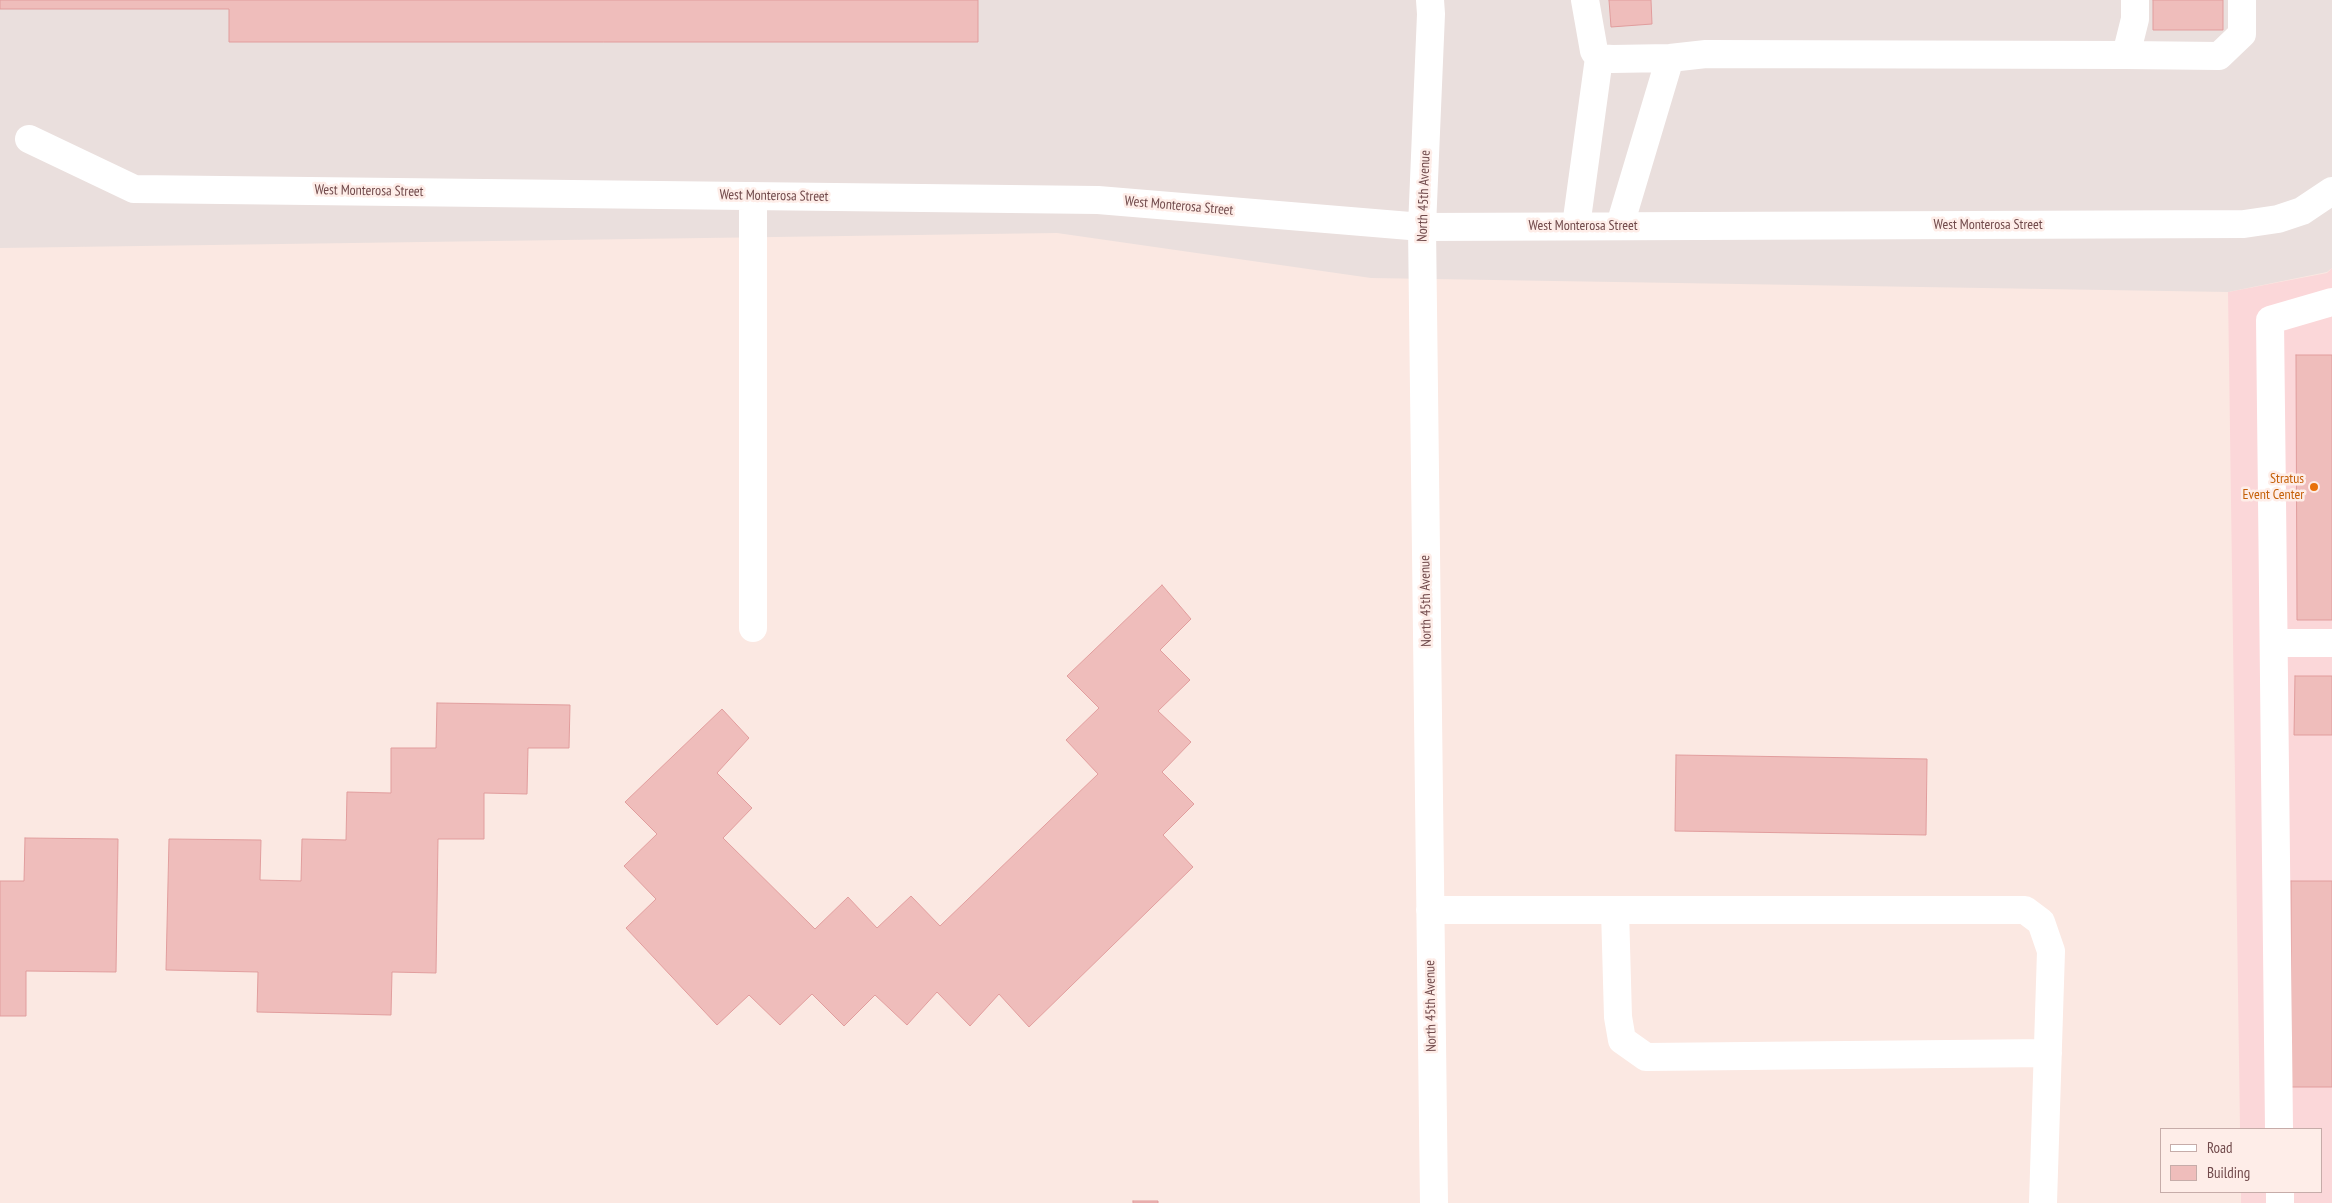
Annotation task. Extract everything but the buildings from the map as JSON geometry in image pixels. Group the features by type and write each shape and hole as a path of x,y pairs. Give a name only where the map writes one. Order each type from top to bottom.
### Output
{"street":[{"name":"North 45th Avenue","path":"1430,0 1432,14 1422,227 1434,1203"},
{"path":"1576,226 1599,58 1591,43 1586,0"},
{"path":"2126,56 2135,19 2135,0"},
{"path":"1599,58 1670,58 1706,54 2219,56 2242,34 2242,0"},
{"path":"1620,225 1670,58"},
{"name":"West Monterosa Street","path":"29,139 134,189 1098,200 1422,227 2244,224 2278,219 2302,211 2332,191"},
{"path":"753,196 753,628"},
{"path":"2279,1128 2270,320 2332,302"},
{"path":"2274,643 2332,643"},
{"path":"1430,910 2025,910 2042,922 2051,951 2043,1203"},
{"path":"1615,910 1618,1017 1622,1040 1646,1057 2048,1053"}],"shaded area":[{"path":"0,0 2332,0 2332,268 2327,272 2228,292 1371,278 1057,233 0,248"},
{"path":"2332,268 2332,1203 2241,1203 2241,1193 2322,1193 2322,1128 2240,1128 2228,292 2327,273"}],"place":[{"name":"Stratus Event Center","path":"2314,487"}]}
